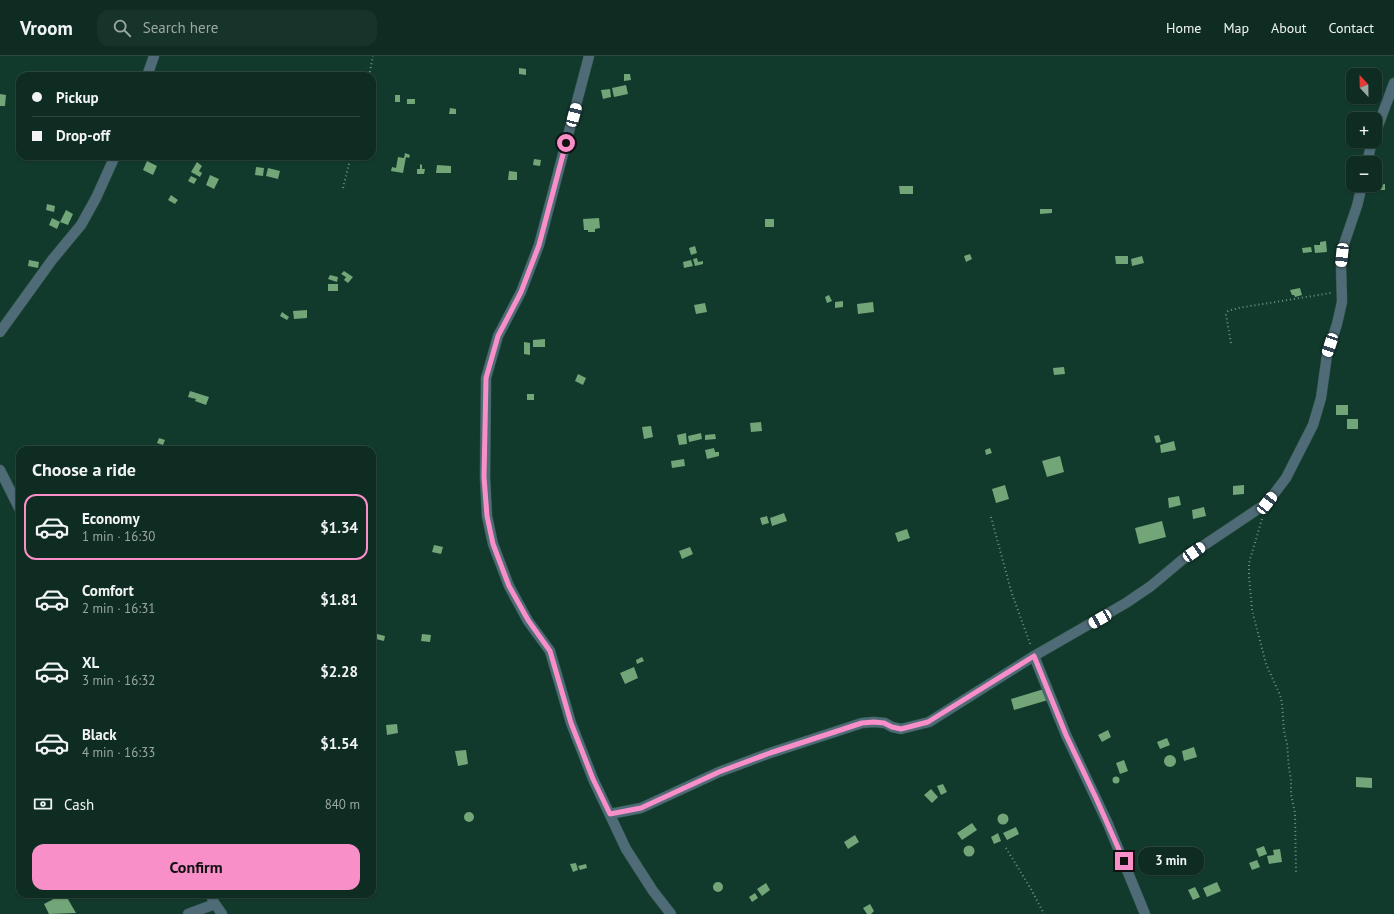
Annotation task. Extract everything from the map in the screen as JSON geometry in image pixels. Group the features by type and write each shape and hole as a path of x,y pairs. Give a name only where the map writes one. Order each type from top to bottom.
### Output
{"street":[{"path":"148,72 154,56"},
{"path":"589,56 539,245 521,292 498,336 486,378 484,477 487,516 493,544 509,586 528,620 550,651 571,723 593,779 626,849 640,872 671,914"},
{"path":"1382,116 1394,84"},
{"path":"0,332 52,260 81,225 96,198 113,160"},
{"path":"610,814 641,808 719,772 770,753 862,723 884,723 901,729 928,722 1034,656 1126,604 1151,586 1182,560 1267,503 1286,478 1313,425 1321,398 1327,355 1342,302 1341,266 1344,244 1360,192"},
{"path":"0,470 16,502"},
{"path":"1034,656 1066,735 1105,817 1145,914"},
{"path":"212,898 222,914"},
{"path":"188,914 215,904"}],"path":[{"path":"369,72 373,56"},
{"path":"344,188 350,160"},
{"path":"1231,343 1226,316 1228,311 1238,308 1342,292"},
{"path":"1267,503 1249,563 1248,576 1252,610 1266,664 1282,703 1284,731 1291,780 1291,794 1295,813 1296,873"},
{"path":"991,517 1012,594 1034,656"},
{"path":"1006,848 1031,889 1044,914"}],"building":[{"path":"519,68 526,69 526,75 519,74"},
{"path":"624,74 630,74 631,80 624,81"},
{"path":"626,85 628,94 614,97 612,88"},
{"path":"610,89 611,97 603,99 601,90"},
{"path":"0,94 6,95 5,106 0,106"},
{"path":"395,95 400,95 400,102 395,102"},
{"path":"407,99 415,99 415,104 407,104"},
{"path":"450,108 456,109 456,114 449,114"},
{"path":"405,153 410,155 409,158 406,157 403,173 391,171 392,167 396,168 398,157 404,158"},
{"path":"534,159 541,160 540,166 533,165"},
{"path":"147,161 157,166 153,175 143,170"},
{"path":"197,162 202,166 199,171 202,173 200,177 191,172"},
{"path":"420,164 422,165 422,169 425,169 424,174 417,174 417,169 420,169"},
{"path":"437,165 451,166 451,173 436,173"},
{"path":"256,167 264,168 263,176 255,175"},
{"path":"268,168 280,171 278,179 266,176"},
{"path":"509,171 517,172 517,180 508,180"},
{"path":"210,175 219,179 214,189 206,185"},
{"path":"191,176 197,179 194,184 188,181"},
{"path":"1382,184 1385,184 1385,190 1382,190"},
{"path":"899,186 913,186 913,194 900,194"},
{"path":"171,195 178,200 175,204 168,200"},
{"path":"47,204 55,206 54,212 46,210"},
{"path":"1040,209 1052,209 1052,213 1040,214"},
{"path":"66,210 73,214 68,225 60,222"},
{"path":"52,218 60,222 57,229 49,225"},
{"path":"599,218 600,228 595,229 595,232 588,232 588,230 584,230 583,219"},
{"path":"765,219 774,219 774,227 765,227"},
{"path":"1326,241 1327,252 1315,253 1314,245 1320,245 1320,242"},
{"path":"695,246 697,253 691,255 689,248"},
{"path":"1311,247 1312,252 1303,253 1302,248"},
{"path":"970,254 972,259 966,262 964,256"},
{"path":"1115,256 1128,256 1128,264 1116,264"},
{"path":"1142,256 1144,263 1132,266 1131,259"},
{"path":"697,258 698,262 703,261 703,264 695,266 693,259"},
{"path":"29,260 39,262 38,268 28,266"},
{"path":"691,260 693,266 684,268 683,262"},
{"path":"344,271 353,277 348,283 344,280 346,277 341,274"},
{"path":"330,275 338,277 337,282 328,279"},
{"path":"328,284 338,284 338,291 328,291"},
{"path":"1300,288 1302,295 1295,297 1292,295 1290,290"},
{"path":"829,295 832,301 827,303 825,297"},
{"path":"843,301 843,307 835,308 835,302"},
{"path":"873,302 874,312 858,314 857,304"},
{"path":"705,303 707,312 696,314 694,305"},
{"path":"307,310 307,318 294,319 293,311"},
{"path":"282,312 289,317 287,320 280,316"},
{"path":"545,339 545,347 533,347 533,340"},
{"path":"524,342 530,343 530,355 524,354"},
{"path":"1064,367 1065,374 1054,375 1053,368"},
{"path":"578,374 586,378 583,385 575,381"},
{"path":"190,391 209,397 206,405 195,401 196,399 188,397"},
{"path":"527,394 534,394 534,400 527,400"},
{"path":"1336,405 1348,405 1348,415 1336,415"},
{"path":"1347,419 1358,419 1358,429 1347,429"},
{"path":"761,422 762,431 751,432 750,423"},
{"path":"651,426 653,437 644,439 642,427"},
{"path":"686,433 687,444 679,445 677,435"},
{"path":"701,433 702,439 689,442 688,436"},
{"path":"715,434 716,439 705,440 705,435"},
{"path":"1159,435 1161,442 1156,443 1154,436"},
{"path":"159,438 165,440 163,445 157,443"},
{"path":"1174,441 1176,450 1161,453 1160,445"},
{"path":"714,448 715,452 719,452 719,456 707,459 705,450"},
{"path":"990,448 992,453 986,455 985,450"},
{"path":"1060,456 1064,472 1047,477 1042,461"},
{"path":"684,459 685,466 672,468 671,461"},
{"path":"1005,485 1009,499 996,503 992,489"},
{"path":"1244,485 1244,494 1233,495 1233,486"},
{"path":"1179,496 1181,505 1169,508 1168,498"},
{"path":"1204,507 1206,516 1193,519 1192,510"},
{"path":"784,513 787,521 772,526 770,518"},
{"path":"767,516 769,523 762,525 760,518"},
{"path":"1162,521 1166,537 1139,544 1135,528"},
{"path":"907,529 910,538 898,542 895,533"},
{"path":"434,545 443,547 441,554 432,552"},
{"path":"690,547 693,554 682,559 679,551"},
{"path":"377,634 385,636 384,641 376,639"},
{"path":"422,634 431,635 430,642 421,641"},
{"path":"642,657 644,661 637,664 636,660"},
{"path":"634,667 638,678 625,684 620,673"},
{"path":"1044,689 1048,700 1014,710 1011,699"},
{"path":"397,724 398,733 387,735 386,725"},
{"path":"1108,730 1111,737 1102,742 1098,735"},
{"path":"1167,738 1170,745 1160,749 1157,742"},
{"path":"1194,747 1197,757 1184,761 1182,751"},
{"path":"466,750 468,764 458,766 455,751"},
{"path":"1170,755 1174,757 1176,761 1174,765 1170,767 1166,765 1164,761 1166,757"},
{"path":"1124,760 1128,771 1120,774 1116,763"},
{"path":"1116,776 1119,777 1119,783 1116,784 1113,783 1112,780 1113,777"},
{"path":"1356,777 1372,778 1372,788 1356,787"},
{"path":"943,784 947,792 941,795 937,786"},
{"path":"931,789 938,797 932,803 924,795"},
{"path":"467,812 471,812 473,813 473,821 467,822 464,819 464,815"},
{"path":"1001,814 1005,814 1007,815 1007,823 1001,824 998,821 998,817"},
{"path":"972,823 977,830 962,840 957,833"},
{"path":"1016,827 1019,834 1007,840 1003,833"},
{"path":"998,833 1001,841 994,844 991,837"},
{"path":"855,835 859,842 848,849 844,842"},
{"path":"969,845 973,847 975,851 973,855 969,857 965,855 963,851 965,847"},
{"path":"1264,846 1267,854 1259,857 1256,849"},
{"path":"1280,849 1282,862 1269,864 1267,856 1274,855 1273,850"},
{"path":"1257,860 1260,867 1252,870 1249,863"},
{"path":"576,863 578,870 573,872 570,864"},
{"path":"586,864 587,868 580,870 578,866"},
{"path":"716,882 720,882 722,883 722,891 716,892 713,889 713,885"},
{"path":"1217,882 1221,891 1207,897 1203,888"},
{"path":"766,883 770,890 762,896 757,889"},
{"path":"1195,887 1200,897 1193,900 1188,890"},
{"path":"755,893 758,898 752,902 749,897"},
{"path":"55,898 67,898 76,913 49,914 44,904"},
{"path":"870,904 874,911 871,914 867,914 863,908"}],"route":[{"path":"566,143 539,245 521,292 498,336 486,378 484,477 487,516 493,544 509,586 528,620 550,651 571,723 593,779 610,814 641,808 719,772 770,753 862,723 884,723 901,729 928,722 1034,656 1066,735 1124,861"}]}
